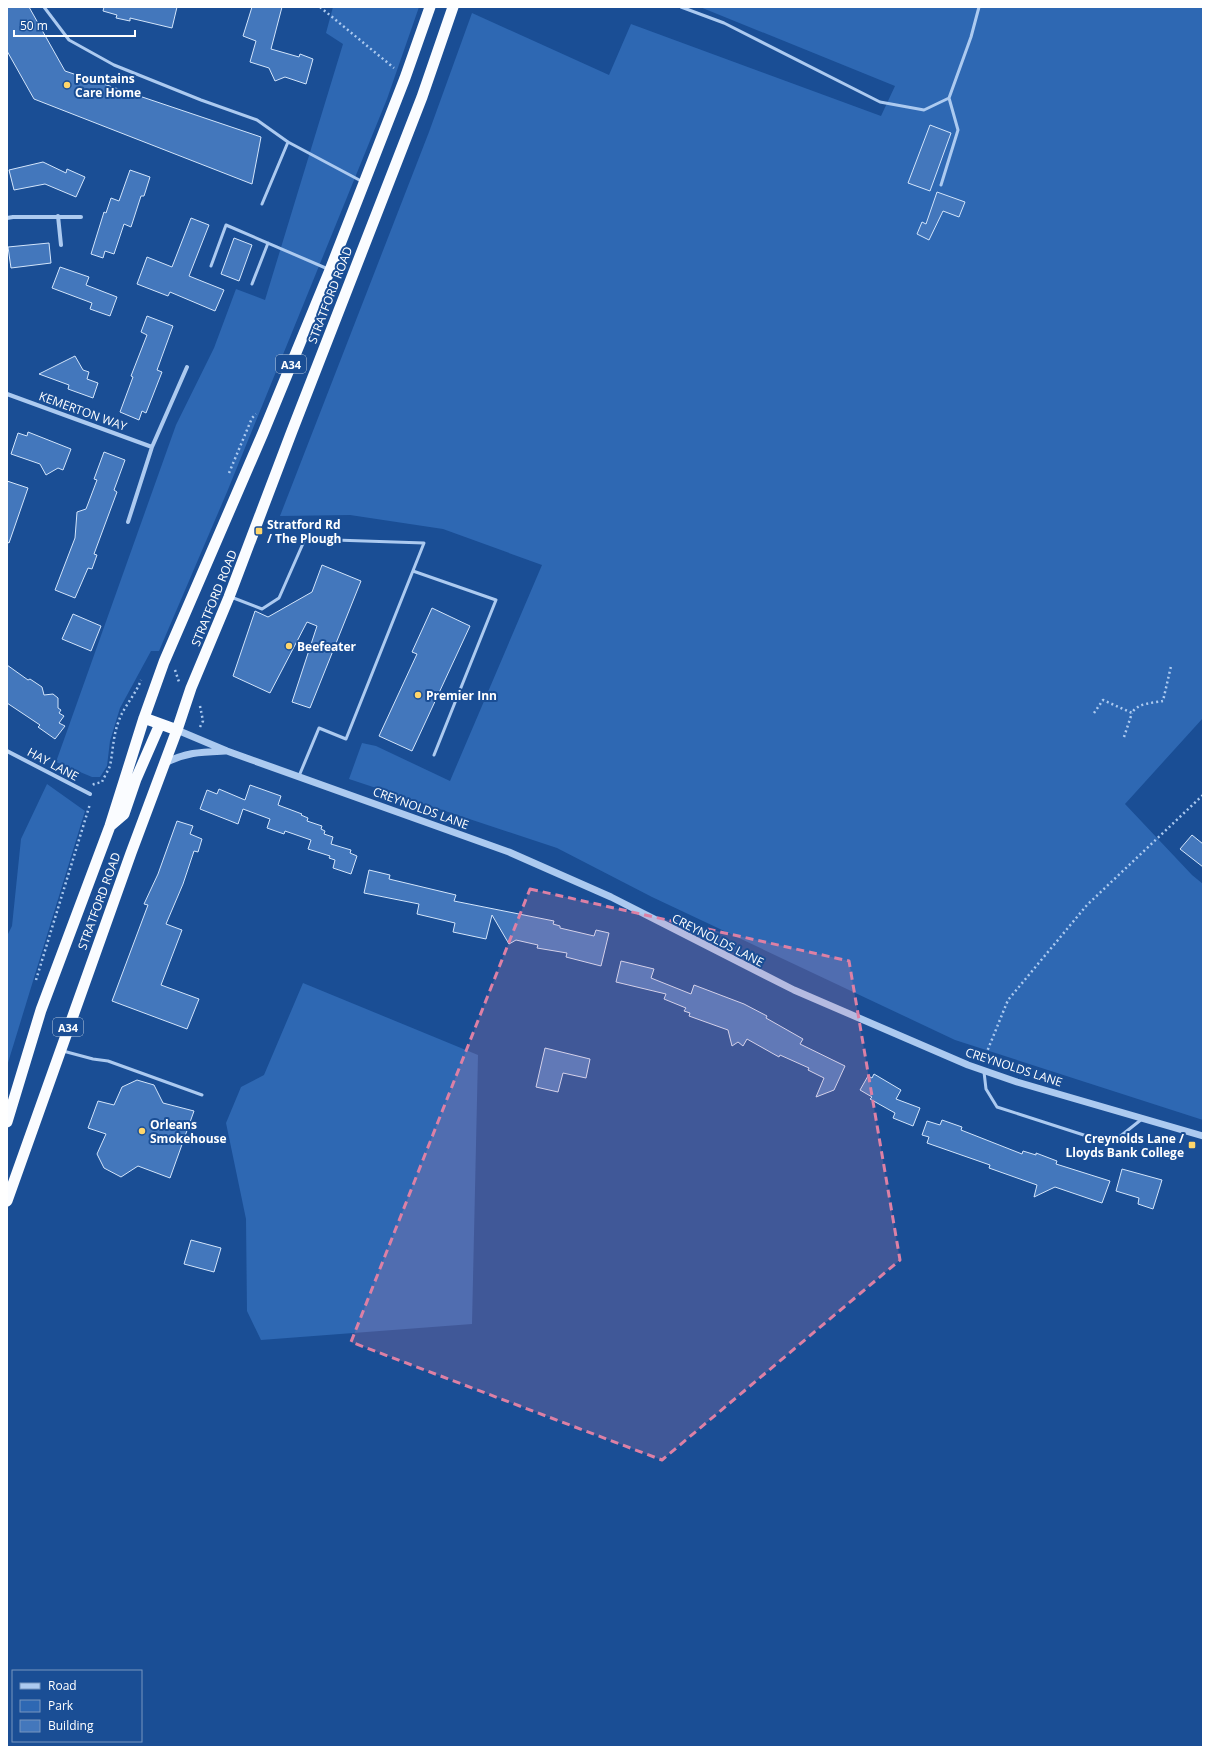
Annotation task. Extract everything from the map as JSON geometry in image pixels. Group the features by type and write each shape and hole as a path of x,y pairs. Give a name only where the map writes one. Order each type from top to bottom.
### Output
{"highway":[{"name":"STRATFORD ROAD","path":"7,1122 41,1010 110,826 144,718 164,662 263,433 330,270 405,78 430,7"},
{"name":"STRATFORD ROAD","path":"7,1201 191,688 229,597 422,97 453,7"},
{"path":"144,718 177,730"},
{"path":"110,826 124,814 136,780 160,724"}],"street":[{"path":"7,218 13,216 81,217"},
{"path":"58,216 62,245"},
{"path":"128,522 152,447 187,367"},
{"name":"KEMERTON WAY","path":"7,394 152,447"},
{"name":"CREYNOLDS LANE","path":"177,730 227,751 509,852 611,898 794,990 982,1070 1017,1082 1203,1136"},
{"name":"HAY LANE","path":"7,751 90,794"},
{"name":"CREYNOLDS LANE","path":"165,763 180,755 200,752 227,751"}],"lane":[{"path":"44,7 69,40 75,44 114,65 201,100 257,120 288,142 364,183"},
{"path":"681,7 724,23 880,102 924,110 950,98"},
{"path":"941,185 958,130 950,98 971,37 979,7"},
{"path":"262,204 288,142"},
{"path":"211,266 226,225 330,270"},
{"path":"252,284 268,243"},
{"path":"229,597 262,609 279,598 305,539 424,543 346,739 319,728 299,776"},
{"path":"413,571 496,600 434,755"},
{"path":"60,1050 93,1059 108,1061 202,1095"},
{"path":"982,1070 986,1089 997,1107 1093,1138 1118,1138 1143,1118"}],"path":[{"path":"320,7 405,78"},
{"path":"164,662 174,665 180,684 202,693 200,707 203,722 195,737"},
{"path":"1124,737 1134,708 1141,705 1163,701 1171,666"},
{"path":"94,784 102,782 110,767 113,740 117,724 124,709 138,688 143,676"},
{"path":"1094,712 1103,700 1132,713"},
{"path":"34,985 90,807 90,794"},
{"path":"982,1070 990,1041 1008,1000 1087,905 1203,795"}],"highlighted area":[{"path":"530,889 849,961 900,1260 662,1460 351,1342"}],"green space":[{"path":"333,7 419,7 387,99 227,492 159,651 151,651 120,708 110,741 107,766 100,777 92,777 56,762 176,425 214,348 236,289 265,300 343,44 326,33"},
{"path":"700,7 1203,7 1203,718 1125,804 1192,875 1203,884 1203,1120 955,1040 652,897 557,848 349,779 362,743 376,746 450,781 542,565 443,529 350,515 280,516 429,132 472,13 609,75 631,24 881,116 895,86"},
{"path":"47,784 85,811 7,1066 7,936 12,926 21,839"},
{"path":"303,983 478,1055 472,1324 261,1340 247,1311 246,1219 226,1123 241,1087 264,1075"}],"building":[{"name":"Fountains Care Home","path":"7,7 29,7 65,71 261,137 252,184 34,99 7,51"},
{"path":"104,7 177,7 172,28 130,18 130,21 116,18 117,15 103,11"},
{"path":"252,7 282,7 271,49 299,57 300,54 313,59 306,84 285,77 275,81 269,68 250,62 256,41 243,36"},
{"path":"930,125 951,133 930,191 908,183"},
{"path":"43,162 66,173 67,169 85,177 76,197 45,184 14,190 9,170"},
{"path":"130,170 150,177 144,196 141,196 131,227 124,224 114,254 105,251 103,258 91,254 104,212 106,213 111,198 119,201"},
{"path":"937,192 965,202 959,217 943,211 929,240 917,234 922,222 926,224"},
{"path":"191,218 209,225 189,276 224,290 215,311 170,292 168,296 137,284 147,257 172,267"},
{"path":"234,238 252,245 239,281 221,274"},
{"path":"49,243 51,263 11,268 8,247"},
{"path":"60,267 89,277 86,285 117,297 110,316 90,309 92,303 52,288"},
{"path":"147,316 173,326 157,370 162,372 146,413 142,411 139,420 120,412 133,377 131,376 147,335 141,332"},
{"path":"75,356 83,370 89,372 87,379 98,383 93,398 68,389 69,385 39,374"},
{"path":"28,432 71,449 63,470 58,468 46,475 40,464 11,454 18,433 27,436"},
{"path":"104,452 125,460 114,490 117,492 94,554 97,555 92,569 88,568 75,598 55,590 75,538 77,512 86,509 97,480 94,479"},
{"path":"7,481 28,488 9,543 7,542"},
{"name":"Beefeater","path":"322,565 361,581 310,708 292,702 317,626 307,622 270,693 233,676 255,611 268,617 312,592"},
{"name":"Premier Inn","path":"432,608 470,626 412,751 379,736 417,654 412,652"},
{"path":"73,614 101,626 91,651 62,639"},
{"path":"7,665 28,680 30,679 42,687 44,695 53,694 58,698 58,708 61,710 59,713 64,716 59,723 65,726 55,739 38,727 40,725 7,703"},
{"path":"250,785 281,796 278,805 302,814 301,815 308,818 307,821 322,826 321,829 325,831 324,834 333,837 331,844 351,850 350,853 357,856 351,874 333,868 335,860 329,858 330,856 308,849 311,840 285,831 284,834 267,828 270,819 243,809 238,824 200,809 207,790 217,794 219,789 245,800"},
{"path":"177,821 193,826 190,834 202,839 198,852 194,851 183,884 166,924 182,930 161,985 199,999 187,1029 112,1001 148,905 144,904 158,874"},
{"path":"1192,835 1203,844 1203,867 1180,849"},
{"path":"369,870 390,875 389,879 456,895 454,901 554,921 553,924 560,926 560,928 594,936 596,930 609,933 601,966 566,957 567,953 537,948 538,945 516,940 509,944 492,915 486,939 453,932 455,923 417,914 419,904 364,893"},
{"path":"621,961 654,969 651,978 691,994 694,985 744,1004 767,1016 766,1018 803,1039 800,1044 845,1066 834,1090 816,1097 824,1078 808,1070 809,1068 780,1055 779,1057 747,1039 743,1046 738,1042 732,1046 728,1030 689,1016 690,1013 684,1011 686,1008 664,999 666,994 616,982"},
{"path":"545,1048 590,1059 586,1078 563,1073 558,1092 536,1087"},
{"path":"874,1074 901,1090 896,1099 920,1108 913,1126 893,1118 895,1113 870,1099 872,1097 860,1090 868,1076 872,1078"},
{"name":"Orleans Smokehouse","path":"137,1080 154,1085 163,1103 194,1111 170,1178 138,1166 121,1177 104,1168 97,1154 106,1134 88,1128 98,1101 114,1105 122,1087"},
{"path":"942,1120 962,1127 961,1130 1022,1154 1023,1151 1036,1155 1036,1153 1057,1161 1056,1164 1110,1181 1102,1203 1055,1187 1034,1197 1037,1185 989,1168 990,1165 927,1143 929,1137 922,1135 927,1121 940,1125"},
{"path":"1122,1169 1162,1180 1153,1209 1138,1204 1139,1198 1116,1191"},
{"path":"191,1240 221,1248 214,1272 184,1264"}],"place":[{"name":"Fountains Care Home","path":"67,85"},
{"name":"Stratford Rd / The Plough","path":"259,531"},
{"name":"Beefeater","path":"289,646"},
{"name":"Premier Inn","path":"418,695"},
{"name":"Orleans Smokehouse","path":"142,1131"},
{"name":"Creynolds Lane / Lloyds Bank College","path":"1192,1145"}]}
